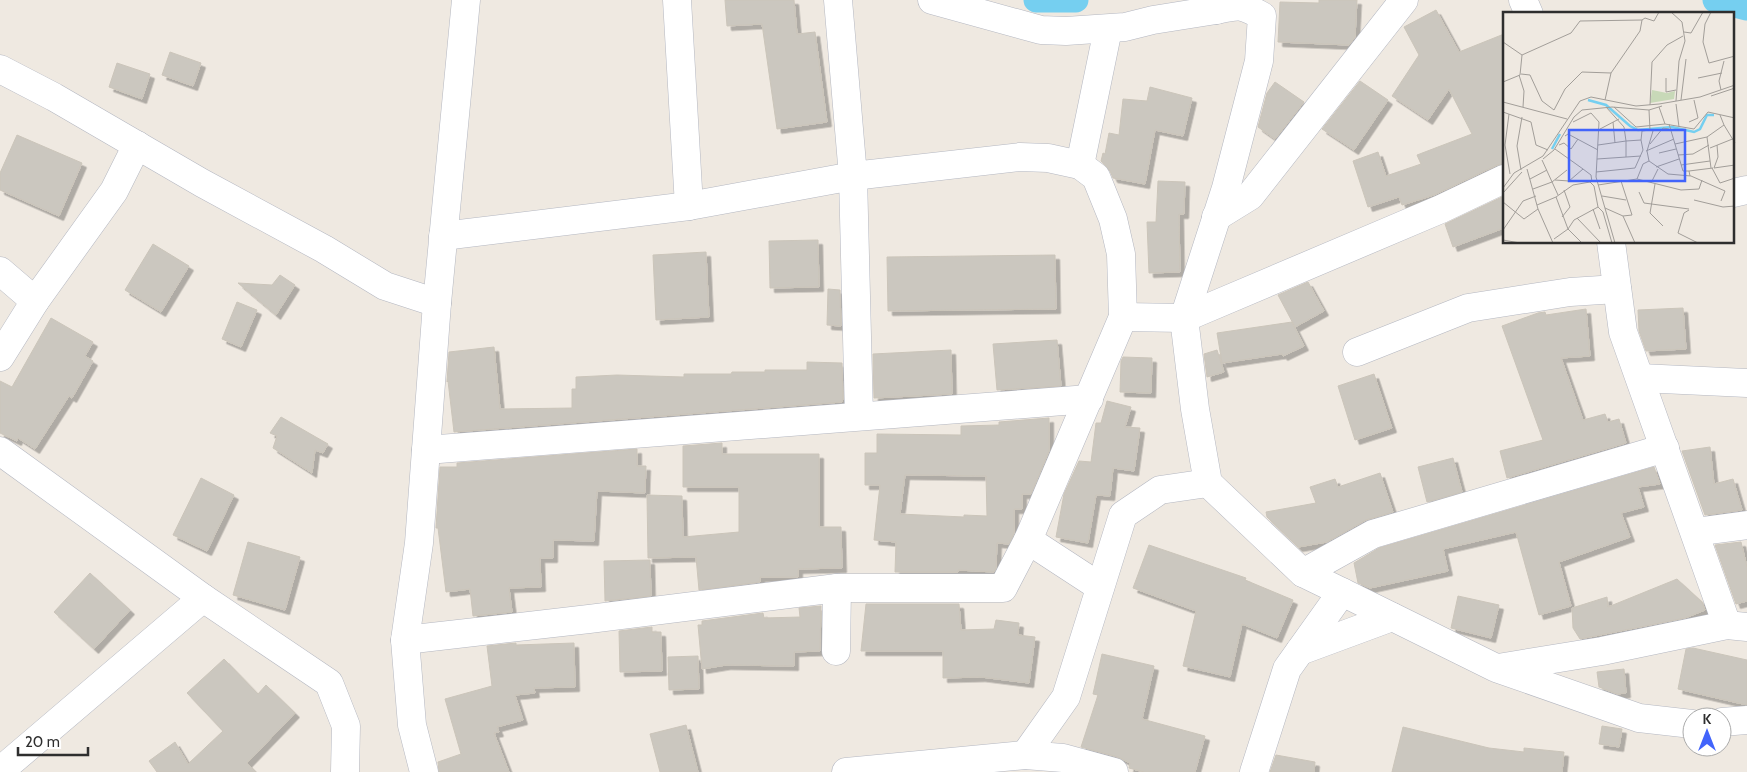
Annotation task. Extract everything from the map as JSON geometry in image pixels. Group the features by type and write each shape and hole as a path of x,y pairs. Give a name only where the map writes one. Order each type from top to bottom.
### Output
{"street":[{"path":"424,772 412,725 405,640 419,543 437,303 466,0"},
{"path":"677,0 689,206"},
{"path":"838,0 853,176 859,416"},
{"path":"932,0 1041,30 1066,32 1125,27 1216,5 1238,5 1249,8 1262,16 1259,61 1226,188 1184,318 1195,409 1208,483 1303,573 1496,668 1639,718 1682,723"},
{"path":"1216,218 1250,196 1404,0"},
{"path":"1523,0 1528,12"},
{"path":"1080,165 1108,29"},
{"path":"0,69 54,97 202,183 324,249 385,286 437,303"},
{"path":"0,357 34,301 114,191 137,145"},
{"path":"405,640 837,588 1003,588 1028,540 1122,317 1121,254 1113,219 1096,177 1080,165 1048,158 1020,157 853,176 689,206 443,236"},
{"path":"1122,317 1184,318 1441,209 1503,179"},
{"path":"1734,193 1747,190"},
{"path":"1496,668 1737,626 1695,532 1623,332 1611,244"},
{"path":"0,271 34,301"},
{"path":"1357,352 1468,308 1570,292 1617,288"},
{"path":"1640,378 1747,383"},
{"path":"426,450 1089,399"},
{"path":"1303,573 1373,534 1665,448"},
{"path":"0,452 203,598 329,683 346,726 345,772"},
{"path":"1025,755 1066,697 1123,515 1160,490 1208,483"},
{"path":"1695,532 1747,525"},
{"path":"1028,540 1100,588"},
{"path":"836,651 837,588"},
{"path":"1254,772 1288,669 1342,592"},
{"path":"0,771 203,598"},
{"path":"1300,651 1392,617"},
{"path":"1732,721 1747,720"},
{"path":"846,772 1025,755 1063,758 1114,772"}],"building":[{"path":"725,0 794,0 797,34 815,32 827,122 777,129 762,24 727,26"},
{"path":"1319,0 1357,0 1355,37 1349,45 1278,42 1280,2 1319,3"},
{"path":"1436,10 1459,52 1503,34 1503,164 1497,165 1434,195 1402,205 1399,197 1368,207 1353,161 1378,152 1386,176 1421,164 1417,155 1472,134 1449,89 1428,120 1392,96 1419,55 1404,27"},
{"path":"170,52 201,63 193,86 162,75"},
{"path":"117,63 150,74 142,99 109,87"},
{"path":"1360,81 1388,100 1354,150 1322,129"},
{"path":"1275,82 1304,102 1275,139 1258,127 1267,93"},
{"path":"1150,87 1192,98 1183,136 1155,130 1145,184 1113,178 1110,171 1101,161 1103,153 1105,154 1109,133 1119,135 1123,99 1147,101"},
{"path":"17,135 82,163 59,216 0,190 0,173"},
{"path":"1158,181 1185,182 1184,214 1179,214 1180,272 1149,273 1147,222 1156,222"},
{"path":"1503,196 1503,228 1453,247 1445,224"},
{"path":"818,240 819,287 770,288 769,241"},
{"path":"153,244 189,266 161,312 125,290"},
{"path":"706,252 709,317 656,320 653,255"},
{"path":"1055,255 1056,309 888,311 887,257"},
{"path":"280,275 295,285 276,315 238,283 272,285"},
{"path":"1308,282 1324,311 1295,327 1278,295"},
{"path":"828,289 840,290 841,326 827,325"},
{"path":"237,302 257,310 241,347 222,339"},
{"path":"1683,308 1686,349 1646,351 1639,331 1638,310"},
{"path":"1586,309 1590,356 1561,358 1583,420 1605,414 1608,422 1619,419 1626,443 1507,478 1500,451 1543,440 1502,326 1538,313 1545,312 1546,315"},
{"path":"51,318 93,342 85,356 93,361 72,398 69,396 35,449 18,438 17,441 0,433 0,381 12,387"},
{"path":"1292,322 1304,346 1283,356 1282,354 1222,363 1217,333"},
{"path":"1057,340 1061,386 997,390 993,344"},
{"path":"494,347 500,409 572,408 572,389 576,389 576,377 617,375 684,377 684,374 731,374 732,372 765,372 765,370 807,370 807,362 842,363 843,399 842,402 454,432 447,382 449,352"},
{"path":"951,350 952,394 874,398 873,354"},
{"path":"1217,350 1224,372 1207,377 1204,354"},
{"path":"1123,357 1152,358 1151,393 1120,392 1121,361"},
{"path":"1374,374 1392,428 1355,440 1338,386"},
{"path":"1107,401 1131,407 1125,427 1140,428 1134,471 1113,468 1110,496 1096,495 1088,543 1056,537 1064,494 1079,461 1091,462 1096,423 1101,423"},
{"path":"281,417 328,444 323,453 315,450 312,473 273,448 277,436 270,433"},
{"path":"1049,418 1049,451 1031,494 1022,494 1022,509 1014,509 1014,534 1009,544 997,543 996,568 994,572 958,570 958,572 895,572 896,542 874,540 880,485 865,485 865,453 877,453 877,434 961,435 961,426 999,425 999,422","holes":["905,475 986,476 987,516 964,515 964,517 900,514"]},
{"path":"722,443 722,454 819,454 819,527 841,527 842,568 798,569 798,577 760,577 760,582 699,590 696,557 648,558 647,495 682,496 683,537 739,532 739,487 683,487 683,446"},
{"path":"1710,447 1714,484 1733,479 1742,510 1705,515 1682,451"},
{"path":"637,449 637,466 646,466 645,493 597,491 594,541 553,540 553,558 540,558 541,587 509,588 512,612 473,616 470,589 446,592 438,528 436,528 440,467 457,467 457,463"},
{"path":"1453,458 1462,492 1427,502 1418,467"},
{"path":"1654,467 1660,484 1638,487 1644,507 1621,513 1630,537 1559,562 1571,606 1539,615 1516,532 1443,549 1448,571 1370,588 1358,583 1354,563 1379,548"},
{"path":"1380,473 1393,512 1366,520 1327,542 1298,547 1267,517 1266,512 1316,503 1310,487 1335,479 1338,487"},
{"path":"201,478 234,495 207,551 173,535"},
{"path":"248,542 300,557 285,610 233,595"},
{"path":"1741,542 1747,567 1747,601 1736,604 1715,545"},
{"path":"1149,545 1246,578 1245,580 1293,600 1277,638 1242,624 1230,677 1183,666 1196,611 1133,588"},
{"path":"650,560 651,596 605,601 604,561"},
{"path":"90,573 130,610 94,649 54,612"},
{"path":"1677,579 1702,602 1705,610 1685,618 1580,639 1573,628 1572,608 1607,597 1608,607"},
{"path":"1458,596 1499,605 1491,638 1451,628"},
{"path":"866,604 959,604 961,630 994,629 996,620 1019,623 1018,635 1035,637 1029,683 981,677 943,678 943,651 861,651"},
{"path":"821,606 820,651 794,652 794,666 726,665 702,669 698,625 702,625 702,621 763,613 764,618 800,617 799,608"},
{"path":"652,627 652,632 661,632 662,671 620,672 619,631"},
{"path":"516,643 516,645 574,643 575,687 534,688 535,693 515,695 523,720 497,727 499,732 494,733 509,772 439,772 438,762 461,754 445,699 492,686 487,646"},
{"path":"1693,648 1747,660 1747,705 1678,689 1686,649"},
{"path":"1102,654 1154,666 1142,719 1205,736 1195,772 1144,772 1129,768 1130,763 1118,757 1081,747 1098,695 1093,694"},
{"path":"698,656 699,689 669,690 668,657"},
{"path":"224,659 258,694 266,685 295,713 247,763 256,772 157,772 149,761 175,742 188,764 223,731 187,693"},
{"path":"1624,669 1626,693 1617,694 1599,687 1597,672"},
{"path":"686,725 698,772 660,772 650,734"},
{"path":"1602,726 1622,729 1619,747 1599,744"},
{"path":"1403,727 1489,748 1524,752 1524,748 1564,752 1562,772 1392,772"},
{"path":"1276,755 1315,762 1314,772 1270,772"}],"waterway":[{"path":"1036,0 1076,0"},
{"path":"1715,0 1747,8"}]}
